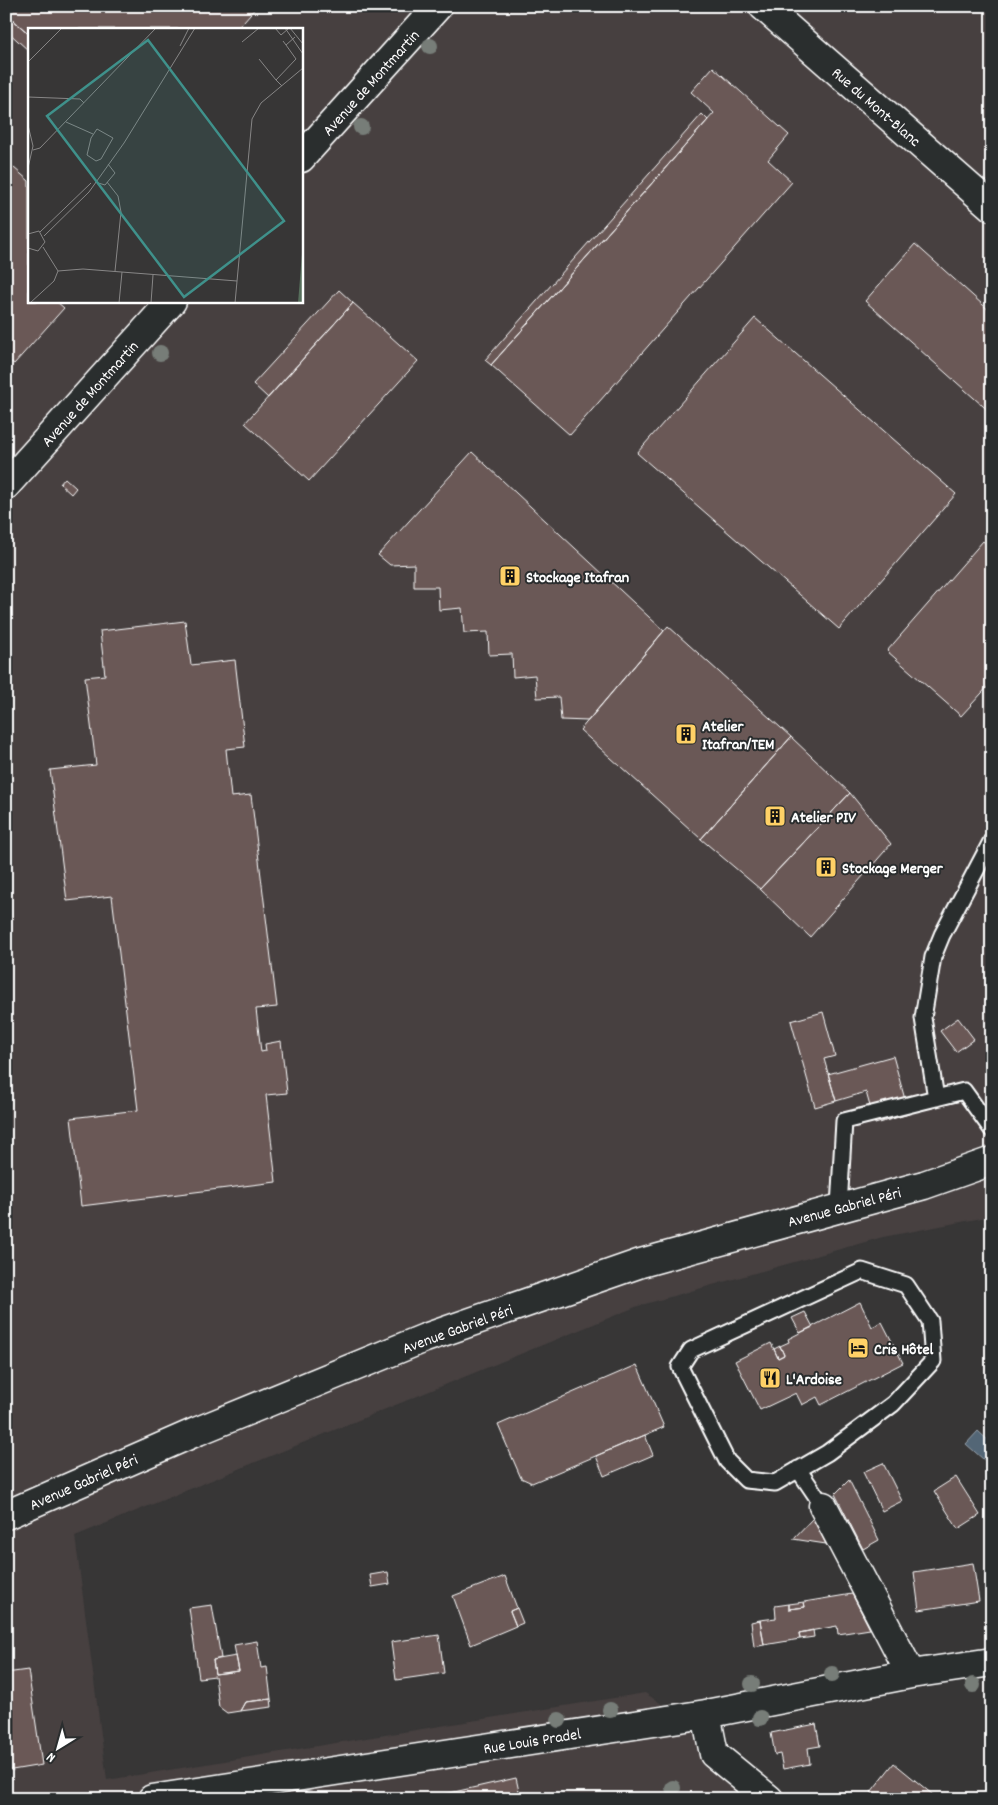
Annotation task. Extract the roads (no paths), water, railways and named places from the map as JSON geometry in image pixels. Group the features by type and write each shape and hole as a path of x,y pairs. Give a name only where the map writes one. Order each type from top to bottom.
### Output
{"street":[{"name":"Avenue de Montmartin","path":"302,157 438,6"},
{"name":"Rue du Mont-Blanc","path":"763,6 992,207"},
{"name":"Avenue de Montmartin","path":"6,485 171,302"},
{"name":"Avenue Gabriel Péri","path":"6,1515 198,1431 425,1338 650,1260 924,1185 992,1161"},
{"name":"Avenue Gabriel Péri","path":"924,1185 992,1174"},
{"path":"823,1506 911,1674"},
{"name":"Rue Louis Pradel","path":"152,1799 706,1714 911,1674 992,1662"},
{"path":"706,1714 714,1754 769,1799"}],"lane":[{"path":"936,1098 922,1018 933,958 942,935 992,840"},
{"path":"839,1207 844,1121 964,1091 992,1130"},
{"path":"862,1271 906,1284 930,1321 932,1361 893,1404 827,1453 798,1470 775,1483 746,1480 727,1461 680,1367 691,1350 862,1271"},
{"path":"798,1470 823,1506"}],"water":[{"path":"978,1431 992,1444 992,1467 966,1444"}],"place":[{"name":"Stockage Itafran","path":"510,576"},
{"name":"Atelier Itafran/TEM","path":"686,734"},
{"name":"Atelier PIV","path":"775,816"},
{"name":"Stockage Merger","path":"826,867"},
{"name":"Cris Hôtel","path":"858,1348"},
{"name":"L'Ardoise","path":"770,1378"}]}
